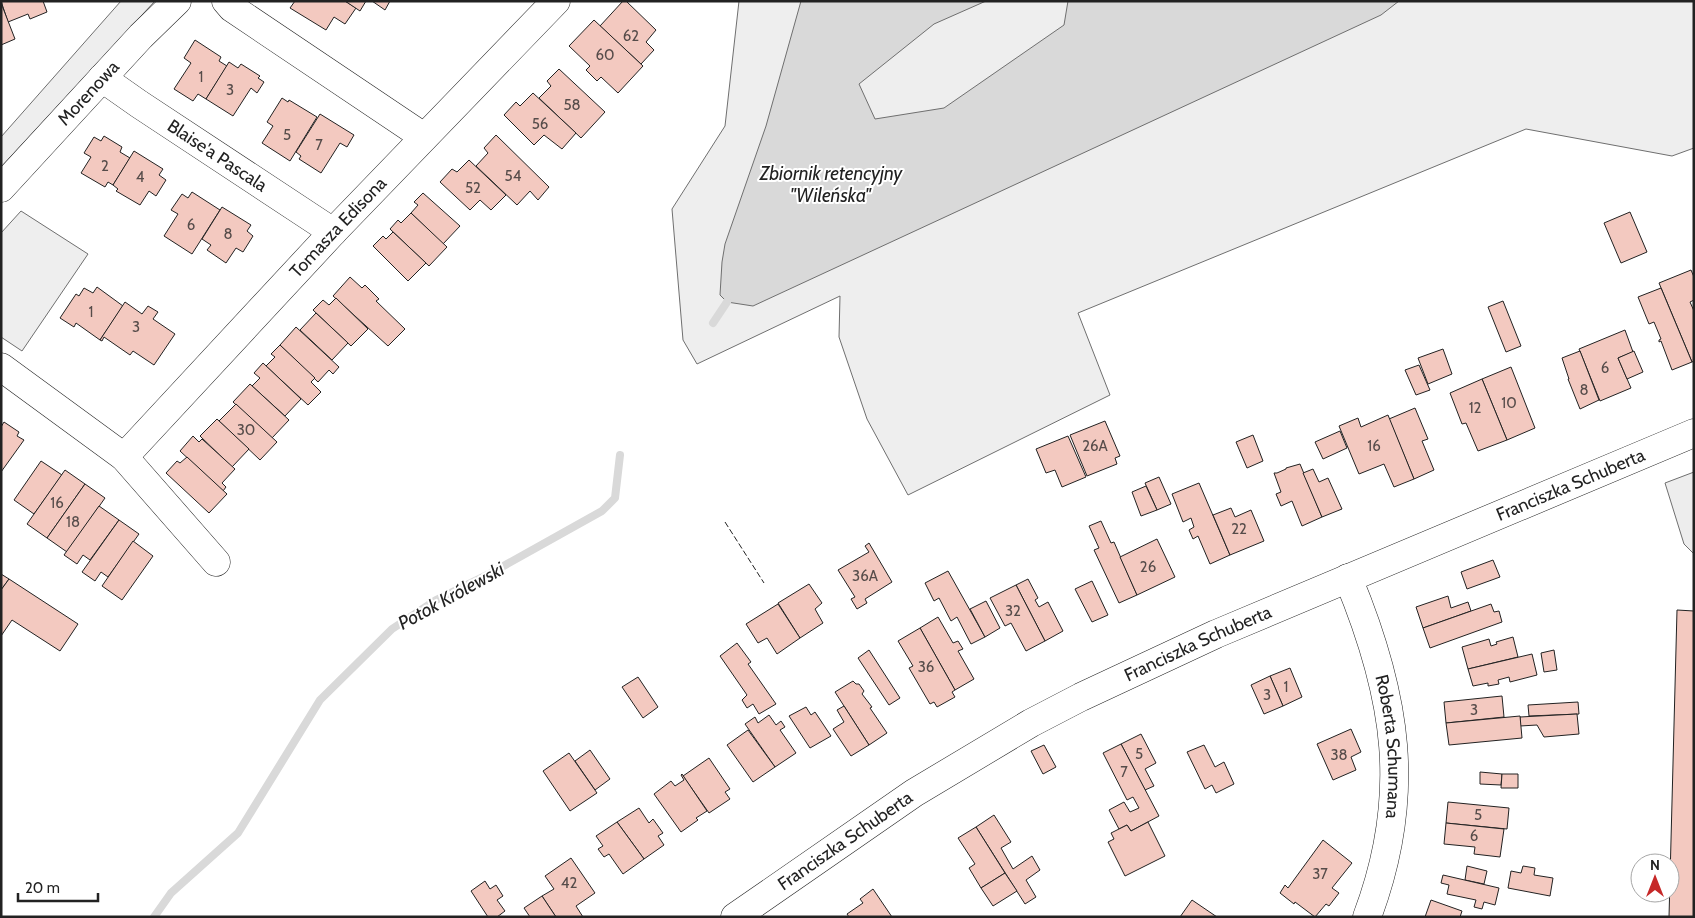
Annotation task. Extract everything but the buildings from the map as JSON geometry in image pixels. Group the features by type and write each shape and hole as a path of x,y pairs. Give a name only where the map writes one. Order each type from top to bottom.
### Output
{"street":[{"name":"Morenowa","path":"1,188 102,78 177,1"},
{"path":"226,1 232,8 424,137"},
{"name":"Tomasza Edisona","path":"124,457 333,232 556,1"},
{"name":"Blaise'a Pascala","path":"102,78 333,232"},
{"path":"1,368 124,457 216,562"},
{"name":"Franciszka Schuberta","path":"735,917 914,793 1031,723 1081,697 1181,650 1694,432"},
{"name":"Roberta Schumana","path":"1348,578 1363,618 1381,678 1391,717 1394,744 1394,809 1389,843 1376,892 1367,917"}],"shaded area":[{"path":"121,1 155,1 1,167 1,137"},
{"path":"739,1 1694,1 1694,148 1672,156 1526,129 1078,313 1110,395 908,495 867,419 839,337 840,296 697,364 683,340 672,209 725,126"},
{"path":"21,211 88,254 22,351 1,337 1,233"},
{"path":"1694,472 1694,554 1684,544 1665,483"}],"water":[{"name":"Zbiornik retencyjny \"Wileńska\"","path":"801,1 986,1 934,24 859,84 875,119 944,108 1064,25 1068,1 1399,1 1381,15 753,306 727,302 720,295 725,244 766,126"}],"waterway":[{"name":"Potok Królewski","path":"713,323 727,302"},
{"name":"Potok Królewski","path":"154,917 171,893 238,833 320,700 392,629 436,600 491,573 602,511 615,498 620,455"}],"fence":[{"path":"725,522 764,583"}]}
